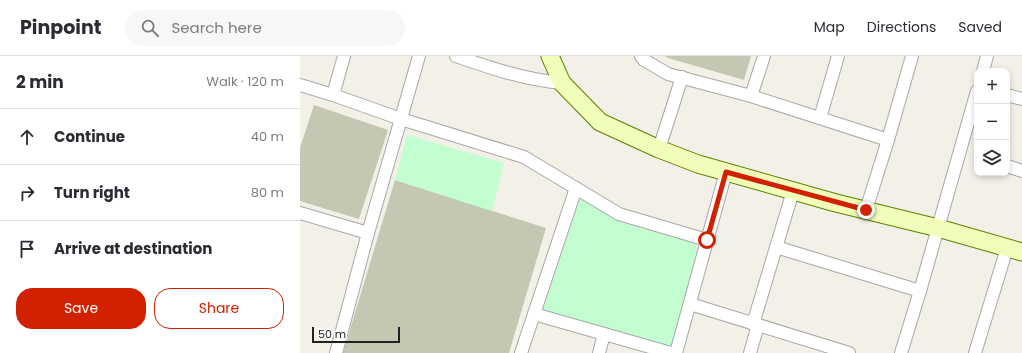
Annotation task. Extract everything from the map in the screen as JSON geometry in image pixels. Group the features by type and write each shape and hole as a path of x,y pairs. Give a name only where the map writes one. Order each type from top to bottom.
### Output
{"street":[{"path":"333,95 344,56"},
{"path":"336,353 368,233 420,56"},
{"path":"456,56 492,62 546,82 562,84"},
{"path":"550,56 562,84 600,122 660,150 698,164 793,191 938,228 1014,250 975,353"},
{"path":"640,56 644,60 668,74 751,96 888,140"},
{"path":"751,96 764,56"},
{"path":"820,118 838,56"},
{"path":"866,210 912,56"},
{"path":"984,68 987,56"},
{"path":"660,150 682,77"},
{"path":"300,85 333,95 401,120 524,157 549,170 619,214 707,240"},
{"path":"1010,96 1022,99"},
{"path":"901,353 974,101"},
{"path":"1010,167 1022,171"},
{"path":"676,353 726,172"},
{"path":"521,353 576,188"},
{"path":"750,353 755,324 793,191"},
{"path":"300,213 368,233"},
{"path":"776,247 920,291"},
{"path":"690,304 755,324 828,350 849,353"},
{"path":"534,314 671,353"},
{"path":"599,353 604,334"}],"shaded area":[{"path":"665,56 751,56 744,80"},
{"path":"314,105 388,130 359,219 300,201 300,148"},
{"path":"395,180 546,228 509,353 343,353"}],"green space":[{"path":"407,135 504,163 492,211 395,180"},
{"path":"579,196 695,242 697,248 675,346 667,349 544,313 541,304"}],"route":[{"path":"707,240 726,172 866,210"}]}
